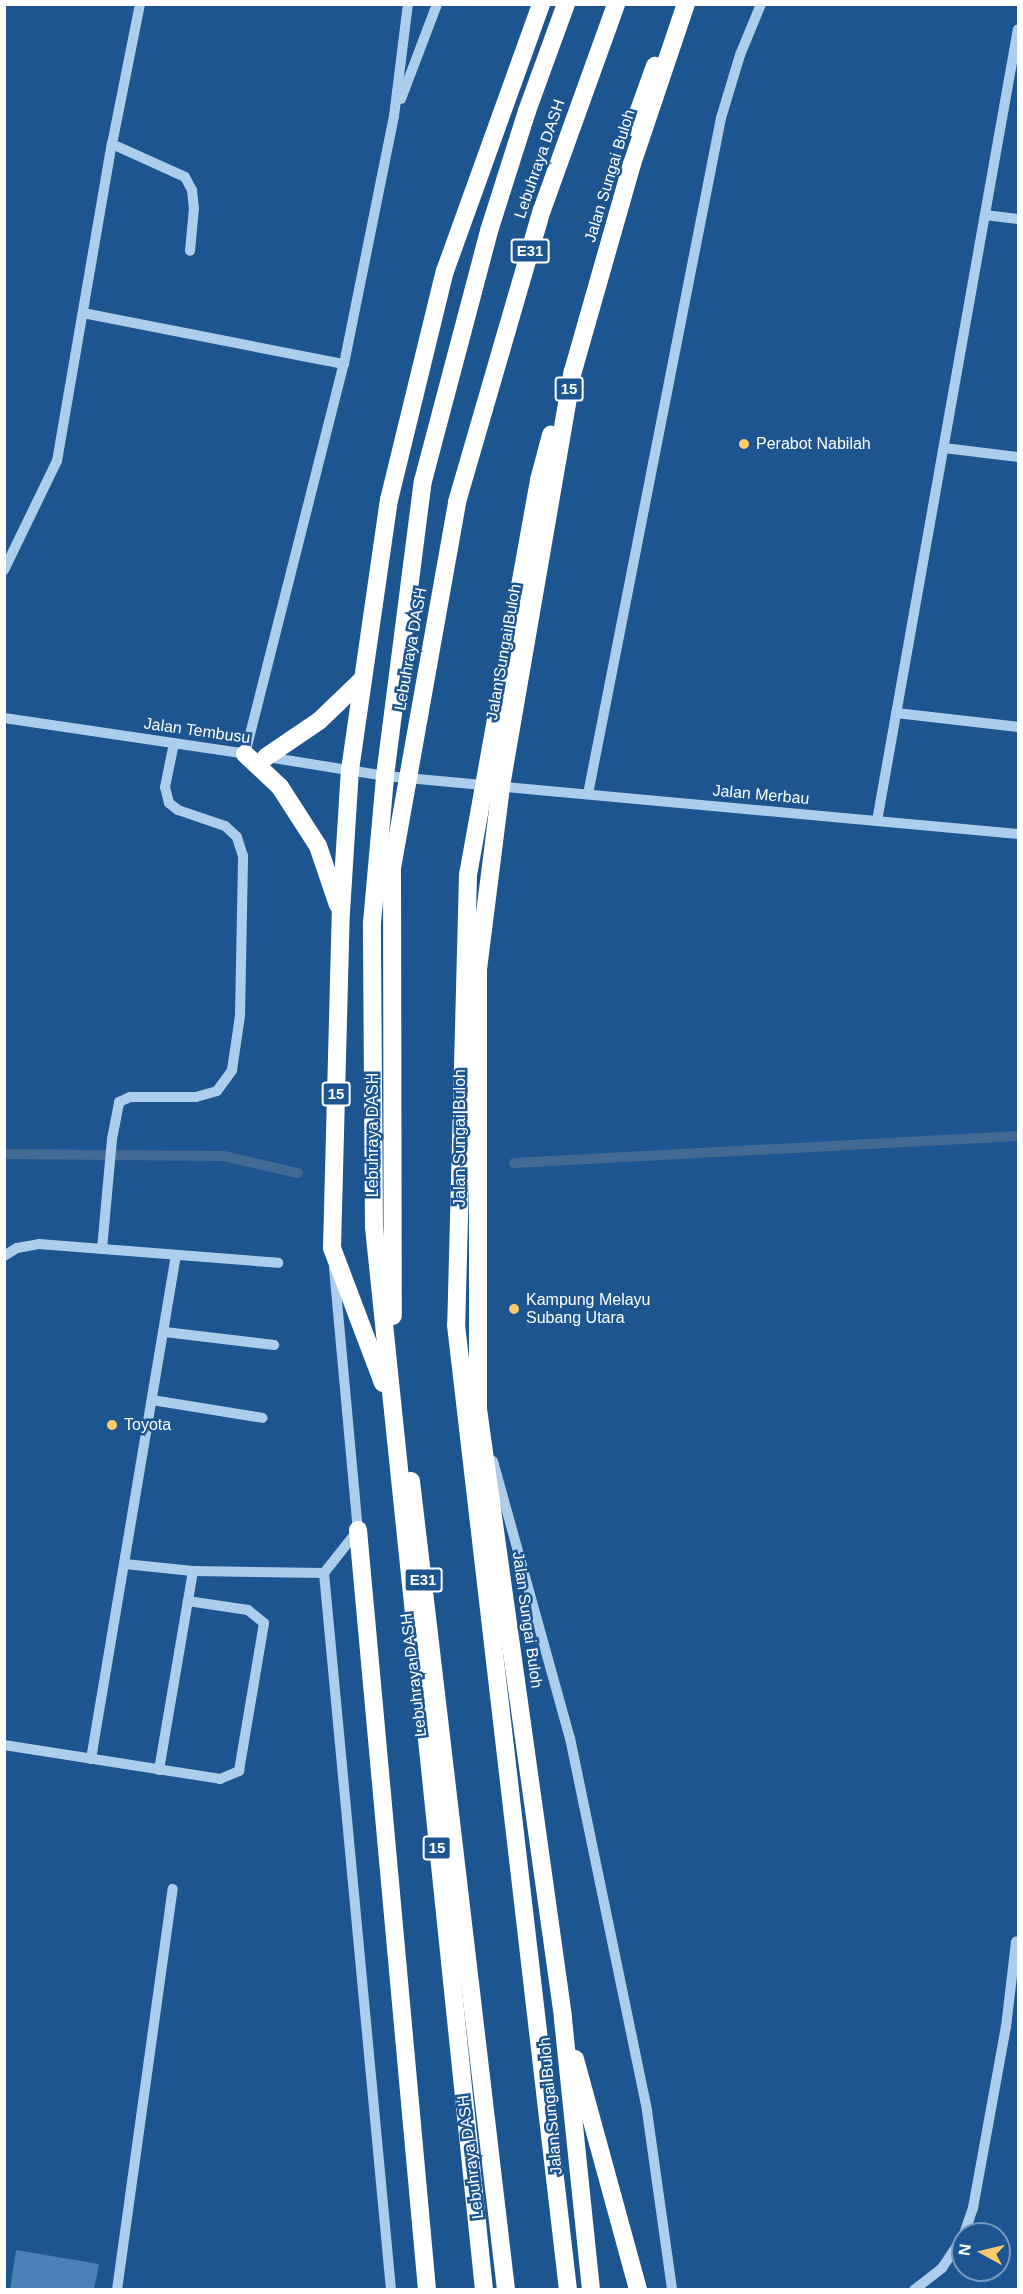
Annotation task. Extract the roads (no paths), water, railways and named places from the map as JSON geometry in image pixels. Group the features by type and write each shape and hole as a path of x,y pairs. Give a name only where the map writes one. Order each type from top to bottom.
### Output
{"highway":[{"path":"445,271 541,4"},
{"name":"15","path":"484,2289 374,1227 372,923 385,776 423,481 489,231 527,111 566,4"},
{"name":"Lebuhraya DASH","path":"506,2289 393,1325 392,868 457,502 542,210 616,4"},
{"path":"568,2289 456,1325 468,876 539,480 642,92 685,4"},
{"name":"Jalan Sungai Buloh","path":"591,2289 563,2017 478,1409 478,969 501,786 573,371 632,164 685,4"},
{"name":"15","path":"392,1407 332,1248 341,912 350,770 389,501 445,271 527,111"},
{"path":"266,757 319,721 363,679"},
{"path":"245,754 280,787 318,846 341,912"},
{"path":"358,1530 427,2289"},
{"path":"563,2017 636,2282"}],"street":[{"path":"4,570 57,461 112,144 140,4"},
{"path":"245,754 344,364 394,116 408,4"},
{"path":"394,116 437,4"},
{"path":"588,794 721,118 740,55 761,4"},
{"path":"877,821 1018,29"},
{"path":"112,144 185,177 192,190 194,208 190,251"},
{"path":"985,214 1018,219"},
{"path":"83,313 344,364"},
{"path":"944,448 1018,457"},
{"path":"896,713 1018,727"},
{"name":"Jalan Tembusu","path":"4,718 385,776 501,786"},
{"path":"102,1249 112,1139 119,1102 130,1097 196,1097 217,1091 232,1070 240,1016 243,856 237,837 225,826 178,810 169,803 165,786 174,743"},
{"name":"Jalan Merbau","path":"501,786 1018,834"},
{"path":"4,1256 18,1248 39,1244 278,1263"},
{"path":"332,1248 358,1530 324,1573 391,2289"},
{"path":"91,1759 177,1255"},
{"path":"165,1332 274,1345"},
{"path":"152,1401 263,1418"},
{"path":"478,1409 570,1738 647,2111 672,2289"},
{"path":"125,1564 193,1570 324,1573"},
{"path":"159,1770 193,1570"},
{"path":"4,1745 220,1779 239,1771 265,1634 258,1614 248,1610 188,1600"},
{"path":"117,2289 173,1889"},
{"path":"968,2222 973,2208 1006,2027 1016,1942"},
{"path":"914,2289 942,2268 951,2254"}],"waterway":[{"path":"514,1163 1018,1136"},
{"path":"4,1154 223,1156 298,1173"}],"place":[{"name":"Perabot Nabilah","path":"744,444"},
{"name":"Kampung Melayu Subang Utara","path":"514,1309"},
{"name":"Toyota","path":"112,1425"}]}
